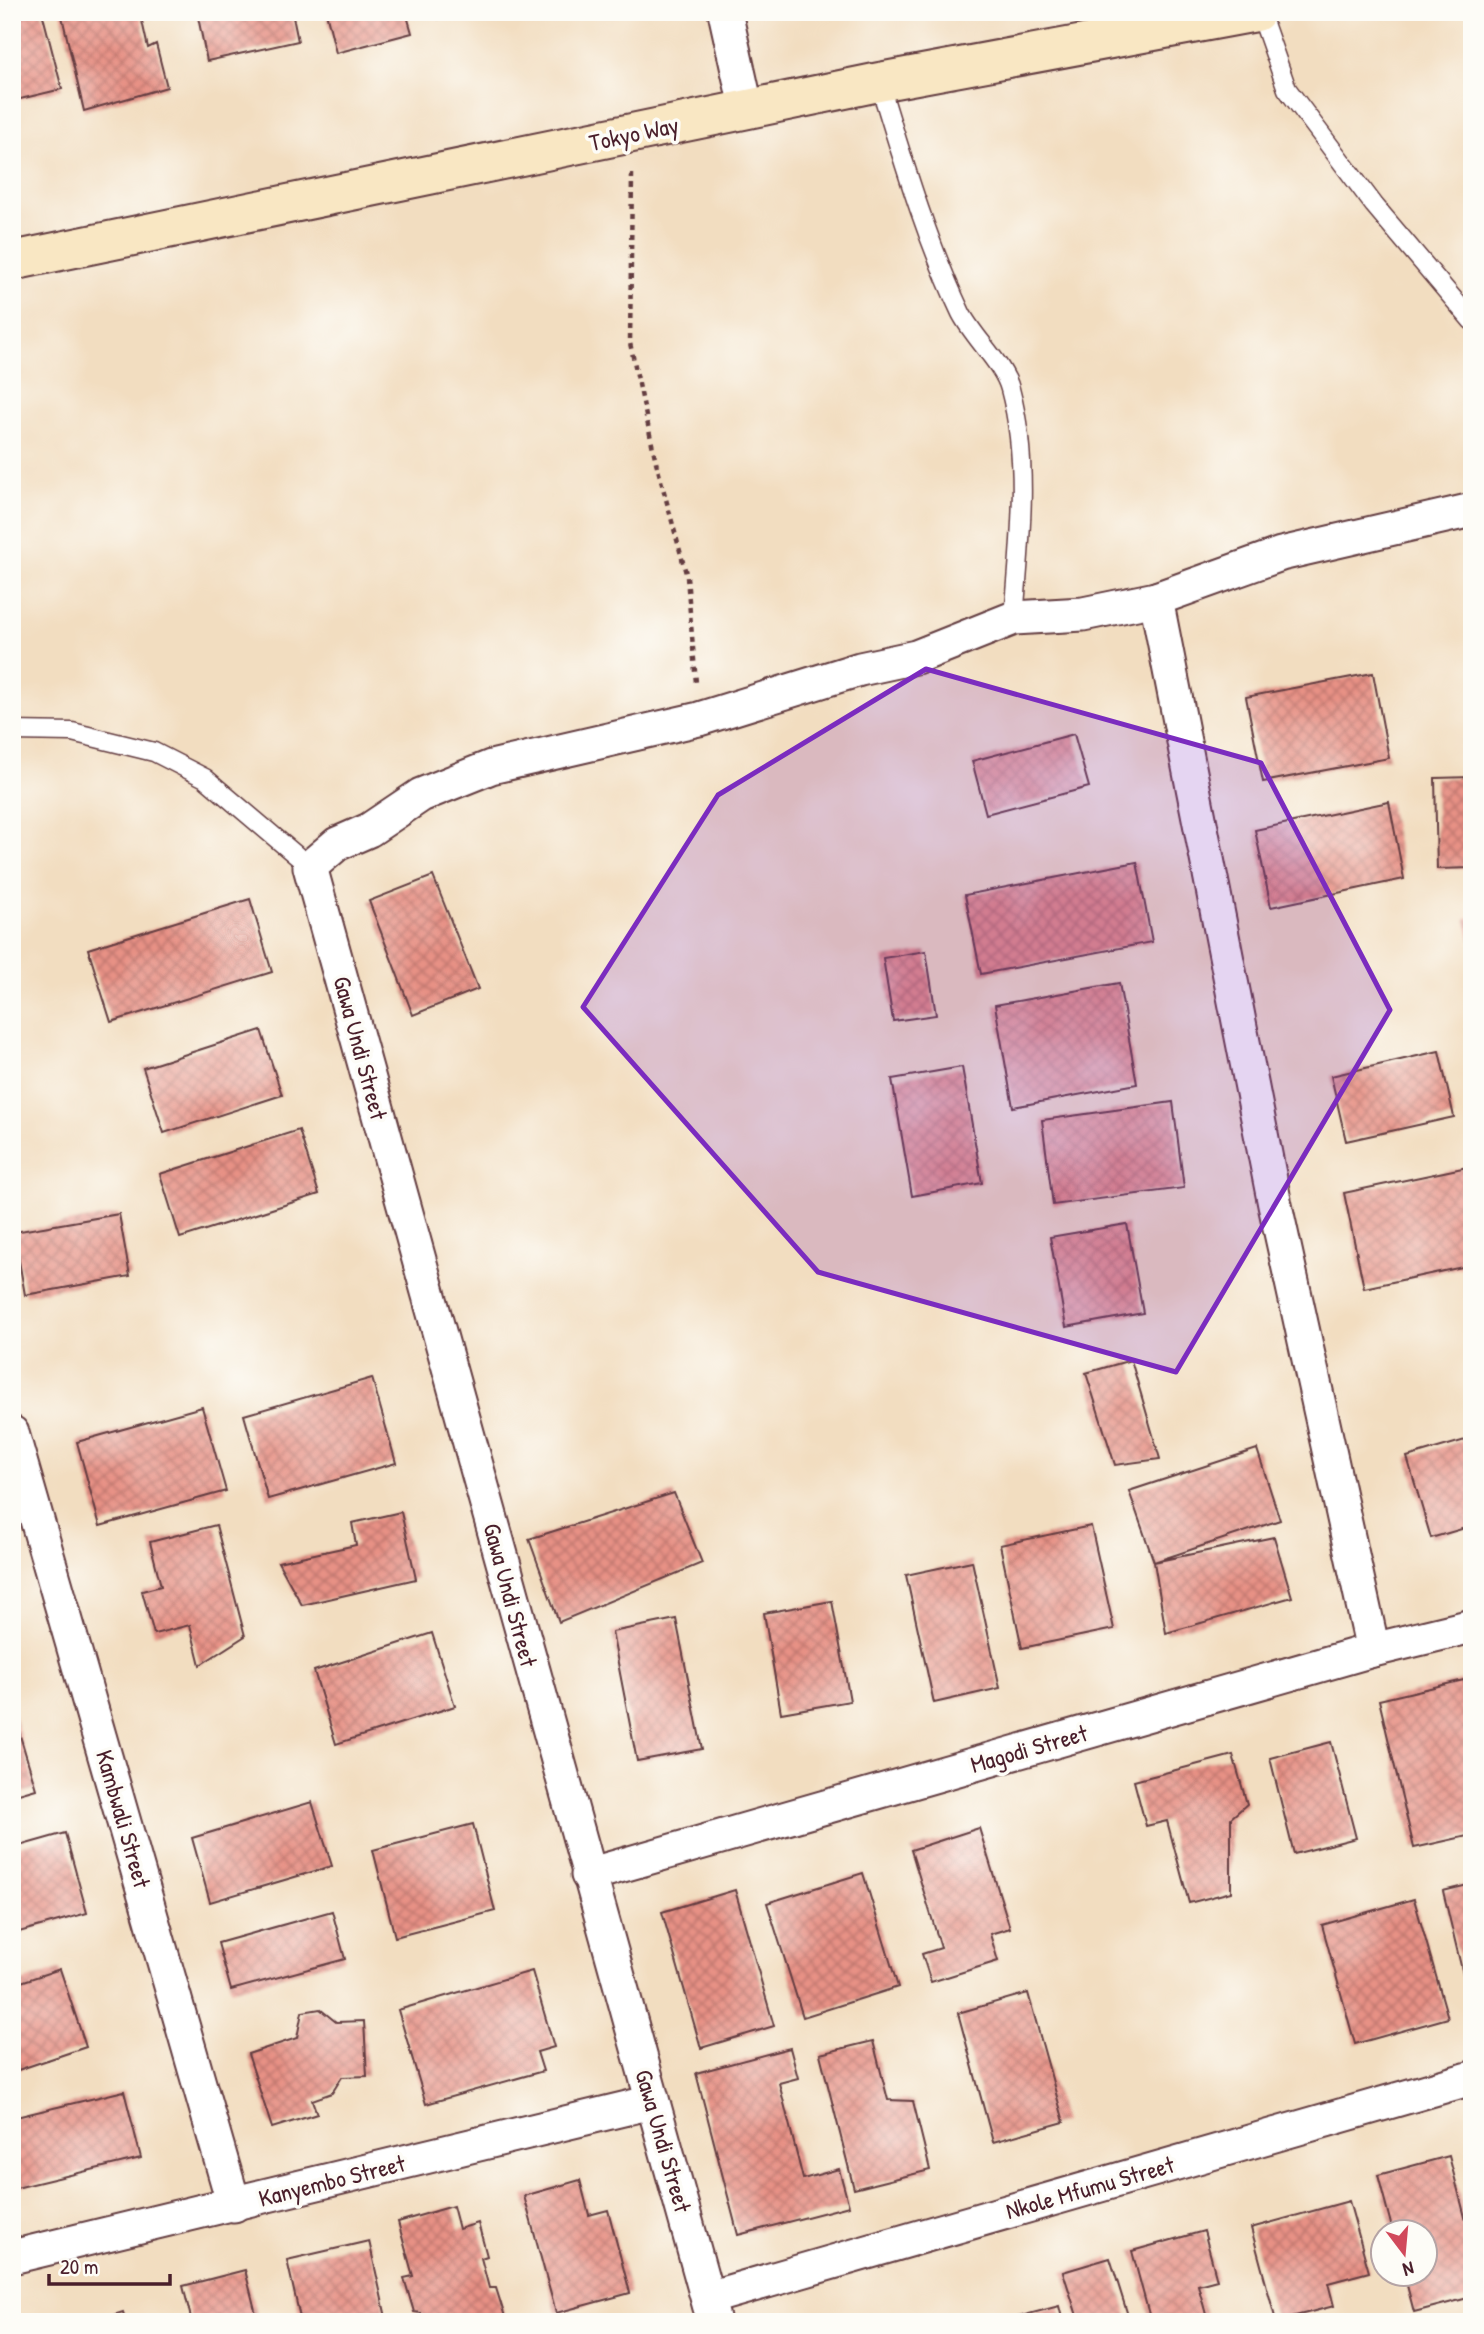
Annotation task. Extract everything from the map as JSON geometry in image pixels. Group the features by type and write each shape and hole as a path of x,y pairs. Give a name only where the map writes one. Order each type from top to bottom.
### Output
{"street":[{"path":"725,12 747,111"},
{"name":"Tokyo Way","path":"12,261 633,135 879,82 1258,12"},
{"path":"310,867 337,844 369,830 421,795 491,767 699,719 860,669 916,657 1014,618 1083,614 1156,599 1281,554 1472,510"},
{"path":"1156,599 1275,1205 1373,1650"},
{"name":"Gawa Undi Street","path":"310,867 711,2310"},
{"name":"Kambwali Street","path":"12,1433 234,2205"},
{"name":"Magodi Street","path":"588,1875 1373,1650 1472,1626"},
{"name":"Nkole Mfumu Street","path":"711,2310 1472,2078"},
{"name":"Kanyembo Street","path":"12,2258 652,2102"}],"lane":[{"path":"1258,12 1287,89 1374,205 1472,321"},
{"path":"879,82 920,211 944,274 963,316 1010,387 1020,461 1022,524 1014,618"},
{"path":"12,731 72,732 154,752 205,778 310,867"}],"path":[{"path":"633,135 630,343 687,577 699,719"}],"highlighted area":[{"path":"926,669 1261,763 1390,1010 1176,1372 818,1272 583,1007 718,795"}],"building":[{"path":"12,12 42,12 62,89 12,101"},
{"path":"61,12 140,12 148,48 156,44 167,87 84,111"},
{"path":"197,12 292,12 298,41 207,61"},
{"path":"326,12 406,12 412,33 336,53"},
{"path":"437,12 462,12 462,13 439,19"},
{"path":"1373,673 1389,758 1263,782 1246,697"},
{"path":"1074,734 1089,787 986,814 972,761"},
{"path":"1472,777 1472,868 1437,869 1435,778"},
{"path":"1389,802 1404,879 1271,907 1255,830"},
{"path":"1137,862 1152,942 981,974 965,895"},
{"path":"433,876 478,989 413,1015 369,901"},
{"path":"250,899 272,972 111,1022 88,949"},
{"path":"1472,917 1472,941 1471,941 1465,918"},
{"path":"926,951 936,1015 893,1021 883,958"},
{"path":"1119,983 1137,1084 1013,1107 995,1005"},
{"path":"261,1030 282,1095 164,1133 143,1068"},
{"path":"1439,1051 1454,1117 1346,1141 1331,1076"},
{"path":"962,1067 982,1183 912,1196 892,1079"},
{"path":"1173,1102 1184,1188 1053,1205 1042,1120"},
{"path":"299,1130 319,1194 180,1238 160,1174"},
{"path":"1472,1166 1472,1265 1364,1288 1344,1193"},
{"path":"119,1214 130,1276 25,1295 14,1232"},
{"path":"1127,1224 1143,1313 1066,1327 1050,1237"},
{"path":"1131,1360 1160,1459 1115,1465 1086,1373"},
{"path":"372,1378 396,1463 268,1499 244,1415"},
{"path":"202,1407 226,1491 100,1526 77,1442"},
{"path":"1472,1438 1472,1526 1431,1538 1407,1457"},
{"path":"1257,1449 1280,1520 1154,1562 1129,1491"},
{"path":"674,1493 702,1563 559,1622 529,1539"},
{"path":"401,1512 416,1579 302,1605 278,1562 356,1545 352,1523"},
{"path":"216,1525 245,1636 200,1665 190,1625 154,1634 142,1591 161,1586 150,1542"},
{"path":"1091,1526 1114,1629 1022,1648 1000,1545"},
{"path":"1274,1537 1292,1597 1166,1633 1154,1562"},
{"path":"972,1561 1000,1688 934,1703 906,1575"},
{"path":"832,1601 850,1701 781,1713 764,1613"},
{"path":"676,1619 702,1749 637,1761 612,1632"},
{"path":"432,1633 455,1706 336,1744 314,1671"},
{"path":"1464,1680 1472,1712 1472,1835 1414,1848 1379,1700"},
{"path":"12,1713 36,1789 12,1796"},
{"path":"1331,1742 1356,1838 1294,1854 1270,1758"},
{"path":"1233,1755 1247,1804 1231,1818 1231,1892 1189,1903 1167,1821 1146,1826 1134,1781"},
{"path":"312,1802 332,1866 210,1902 192,1838"},
{"path":"473,1824 495,1911 395,1937 373,1850"},
{"path":"979,1828 1010,1928 990,1934 998,1961 931,1982 922,1954 941,1948 911,1850"},
{"path":"65,1833 87,1913 12,1934 12,1848"},
{"path":"863,1873 898,1987 803,2017 767,1903"},
{"path":"1472,1884 1472,1994 1468,1995 1443,1891"},
{"path":"735,1890 774,2026 701,2048 662,1912"},
{"path":"1414,1899 1448,2018 1355,2044 1322,1925"},
{"path":"332,1911 345,1959 231,1990 218,1943"},
{"path":"60,1969 86,2047 12,2072 12,1985"},
{"path":"532,1971 554,2047 537,2052 543,2071 426,2104 398,2010"},
{"path":"1028,1993 1064,2122 993,2142 958,2013"},
{"path":"320,2009 336,2022 364,2021 367,2076 342,2077 332,2093 312,2100 317,2114 272,2128 248,2054 297,2038 302,2012"},
{"path":"873,2041 888,2100 913,2101 930,2170 854,2189 820,2054"},
{"path":"790,2048 798,2078 779,2083 803,2179 839,2169 849,2206 738,2235 696,2073"},
{"path":"124,2091 141,2158 12,2189 12,2118"},
{"path":"1449,2156 1472,2244 1472,2297 1414,2312 1408,2288 1438,2288 1438,2218 1389,2218 1378,2175"},
{"path":"580,2180 589,2215 608,2210 630,2293 556,2313 524,2196"},
{"path":"1349,2201 1368,2272 1328,2283 1334,2306 1276,2321 1251,2228"},
{"path":"453,2206 459,2229 478,2223 487,2256 481,2258 489,2288 496,2288 506,2320 424,2322 421,2313 414,2312 404,2278 413,2276 398,2222"},
{"path":"1204,2231 1217,2280 1198,2285 1208,2322 1151,2322 1132,2251"},
{"path":"369,2241 387,2322 301,2322 287,2260"},
{"path":"1110,2258 1130,2322 1079,2322 1063,2272"},
{"path":"245,2270 258,2322 192,2322 183,2286"},
{"path":"1059,2306 1063,2322 1002,2322 1002,2321"},
{"path":"123,2312 126,2322 94,2322 94,2321"}]}
